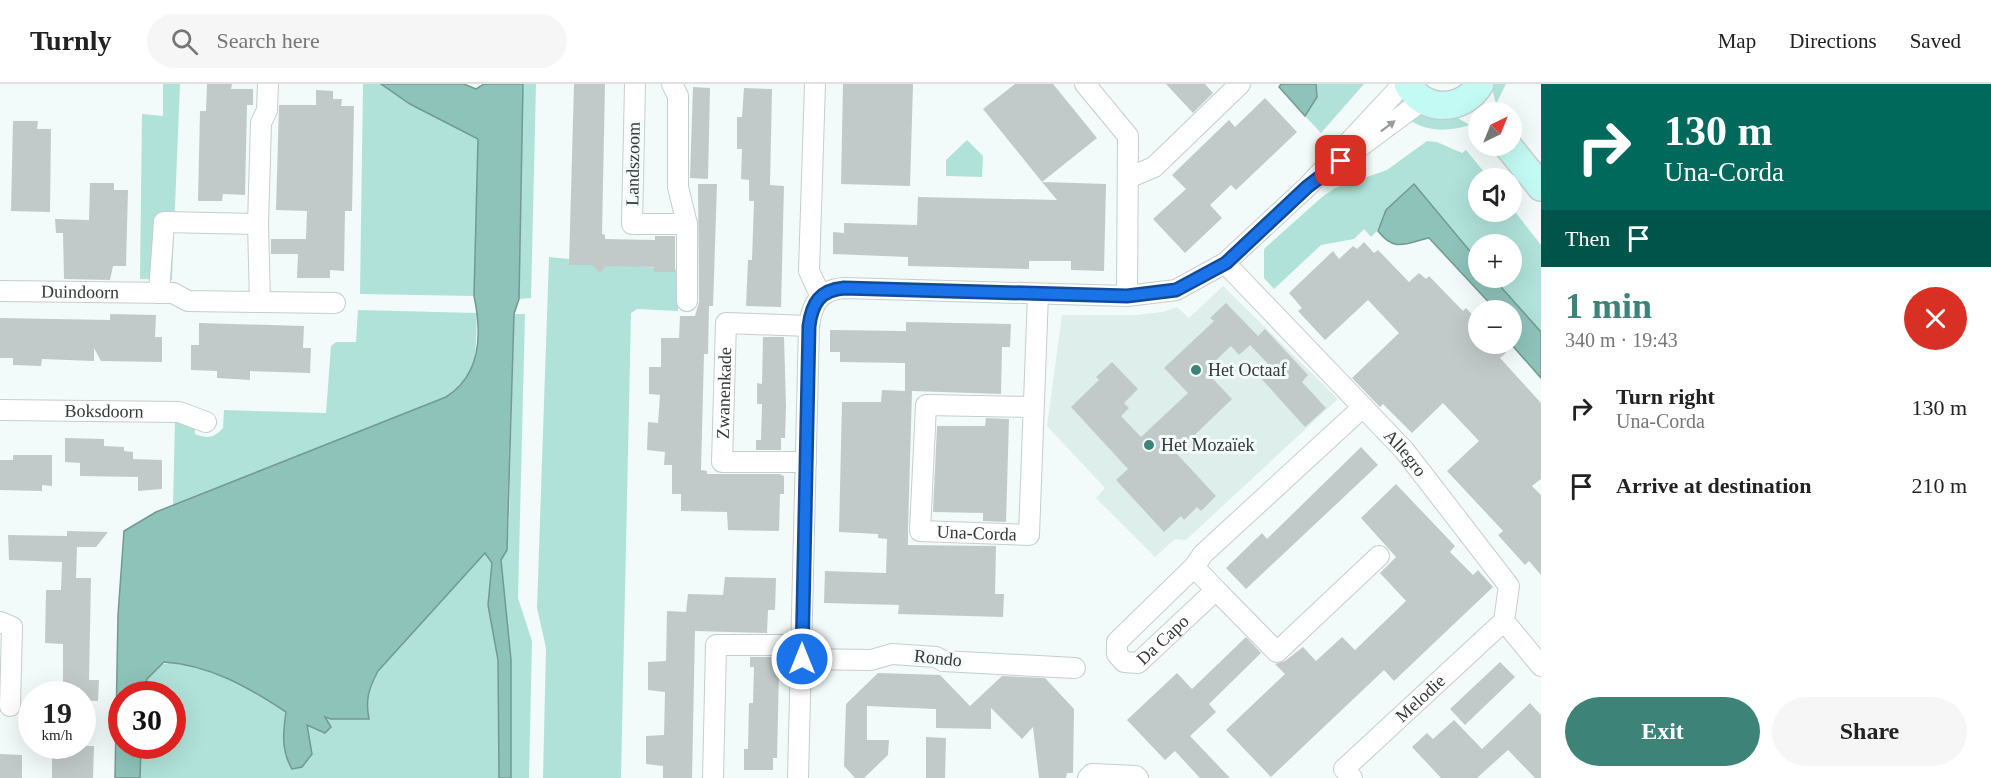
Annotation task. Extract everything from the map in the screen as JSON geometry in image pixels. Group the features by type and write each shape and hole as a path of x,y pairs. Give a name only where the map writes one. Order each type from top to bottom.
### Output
{"street":[{"path":"260,302 258,224 261,123 267,110 268,84"},
{"name":"Landszoom","path":"635,84 632,225 687,224"},
{"path":"672,84 678,96 678,188 687,224 687,301"},
{"path":"815,84 809,271 820,295"},
{"path":"1085,84 1128,136 1127,296"},
{"path":"1128,178 1154,167 1240,84"},
{"path":"798,778 809,326 810,314 820,295 830,289 844,288 1127,296 1176,290 1226,263 1411,89 1448,106 1478,98"},
{"path":"1516,156 1541,187"},
{"path":"159,293 164,222 258,224"},
{"name":"Allegro","path":"1226,263 1404,450 1509,586 1504,621"},
{"name":"Duindoorn","path":"0,291 173,293 188,300 335,303"},
{"name":"Una-Corda","path":"1033,407 926,405 920,531 1029,535 1038,294"},
{"name":"Zwanenkade","path":"806,462 722,462 726,323 809,326"},
{"name":"Da Capo","path":"1216,590 1138,663 1124,662 1117,654 1117,642 1194,567 1203,554 1363,406"},
{"name":"Boksdoorn","path":"0,410 179,412 206,422"},
{"path":"1194,567 1277,652 1379,556"},
{"path":"1504,621 1541,666"},
{"name":"Melodie","path":"1352,778 1344,769 1504,621"},
{"path":"0,622 12,627 10,706"},
{"path":"713,778 716,645 802,652"},
{"name":"Rondo","path":"802,652 871,660 892,654 936,657 943,661 1075,668"},
{"path":"1088,778 1092,774 1136,776 1138,778"}],"shaded area":[{"path":"163,84 180,84 172,280 140,279 142,114 163,116"},
{"path":"363,84 381,84 410,104 478,138 474,296 360,294"},
{"path":"381,84 464,84 476,89 484,84 523,84 519,299 514,314 507,550 501,560 511,660 511,778 499,778 498,660 488,605 492,563 485,553 378,671 369,694 367,705 369,719 325,717 331,727 325,733 307,725 312,754 302,767 292,769 288,762 284,748 286,712 228,679 197,668 164,662 146,681 117,681 118,615 124,531 156,512 446,397 458,388 466,377 476,352 478,338 474,296 478,139 410,104"},
{"path":"523,84 536,84 531,298 519,299"},
{"path":"1281,84 1316,84 1317,97 1305,116 1279,87"},
{"path":"1316,84 1364,84 1321,133 1305,116 1317,97"},
{"path":"1491,84 1506,84 1497,102"},
{"path":"1423,112 1454,116 1468,125 1438,130 1407,119"},
{"path":"967,140 983,156 982,177 946,176 946,160"},
{"path":"1427,141 1437,142 1462,153 1466,150 1468,156 1471,156 1481,168 1468,168 1468,222 1522,221 1541,245 1541,332 1522,311 1522,300 1513,300 1502,288 1522,288 1522,234 1468,234 1468,249 1460,240 1386,210 1382,226 1371,237 1364,229 1354,239 1321,245 1274,289 1264,278 1264,249 1335,188 1387,170"},
{"path":"1414,184 1468,249 1468,280 1429,238 1401,245 1384,238 1378,231 1386,210"},
{"path":"549,257 678,270 676,294 679,294 678,311 637,309 631,313 621,778 543,778 546,648 537,608"},
{"path":"1223,286 1338,399 1186,540 1175,539 1155,557 1096,498 1105,488 1047,426 1062,315 1136,315 1163,312 1177,307 1189,318"},
{"path":"1476,288 1502,288 1513,300 1487,300"},
{"path":"358,310 477,313 476,350 471,370 457,388 446,397 173,507 175,419 194,418 195,434 207,437 214,436 223,428 224,410 326,413 331,346 336,342 356,342"},
{"path":"1522,311 1541,332 1541,378 1520,354 1522,354"},
{"path":"514,314 525,314 518,598 532,641 529,778 511,778 511,660 501,560 507,550 509,523"},
{"path":"485,553 492,563 488,605 498,660 499,778 140,778 141,759 186,759 186,681 147,681 149,673 163,664 183,663 206,669 253,691 286,712 284,748 307,725 316,730 324,716 331,719 368,719 368,694 378,671"},
{"path":"115,759 141,759 140,778 115,778"}],"building":[{"path":"207,84 232,84 231,89 253,89 253,105 247,105 245,195 223,194 222,201 198,201 200,111 206,111"},
{"path":"574,84 605,84 602,234 605,235 605,239 655,240 655,236 675,236 675,272 654,272 654,267 606,266 600,273 592,265 569,265"},
{"path":"843,84 913,84 910,186 841,184"},
{"path":"1015,84 1053,84 1097,138 1042,182 983,109"},
{"path":"1166,84 1205,84 1213,93 1193,113"},
{"path":"693,87 710,88 708,179 690,178"},
{"path":"744,88 772,89 770,185 784,186 781,307 746,306 748,260 752,260 754,201 749,201 749,180 741,179 742,149 737,149 737,117 742,117"},
{"path":"316,90 333,91 333,99 342,99 341,106 354,106 352,211 345,211 344,271 330,270 330,278 297,278 298,254 271,254 271,239 306,239 307,211 276,210 279,105 316,105"},
{"path":"1265,98 1297,132 1236,190 1231,185 1210,205 1222,218 1185,253 1153,219 1186,189 1172,175 1229,120 1235,127"},
{"path":"13,121 38,121 37,129 51,129 50,212 11,211"},
{"path":"1042,182 1106,184 1104,271 1071,270 1071,261 1029,261 1029,269 908,266 908,257 833,254 833,232 844,233 844,223 917,225 918,197 1057,200"},
{"path":"90,183 114,183 114,190 128,190 126,266 113,266 110,280 64,279 63,233 56,233 55,219 89,220"},
{"path":"698,184 717,184 713,306 709,306 708,354 704,354 701,470 707,471 707,474 780,474 784,476 784,494 780,494 779,531 728,530 727,512 681,511 681,494 672,494 672,465 664,465 665,452 647,450 648,422 658,423 660,395 649,394 649,367 661,367 661,338 679,338 680,316 695,316 699,302"},
{"path":"1364,242 1374,253 1378,250 1409,282 1419,273 1426,279 1429,276 1463,311 1466,308 1468,310 1468,354 1505,354 1500,358 1541,403 1541,479 1532,486 1541,495 1541,575 1529,561 1525,565 1498,535 1503,531 1447,471 1479,441 1443,403 1412,433 1383,404 1380,407 1352,378 1399,333 1368,300 1325,340 1298,311 1302,308 1289,293 1333,251 1339,259 1353,246 1357,249"},
{"path":"1226,303 1258,336 1265,329 1308,375 1302,382 1326,408 1305,427 1259,376 1270,366 1250,345 1239,355 1231,346 1211,365 1219,374 1213,379 1232,399 1176,453 1216,496 1201,511 1197,507 1184,520 1181,516 1164,532 1116,480 1128,469 1071,407 1099,380 1096,377 1112,362 1138,389 1124,403 1129,408 1121,416 1141,437 1188,393 1164,368 1214,321 1210,318"},
{"path":"110,314 156,315 155,337 162,337 162,362 101,361 94,348 94,361 42,359 41,366 13,365 13,358 0,358 0,318 110,320"},
{"path":"906,322 1011,324 1010,347 1002,347 1001,394 912,391 908,530 908,545 996,546 995,594 1004,594 1003,617 898,614 899,605 824,603 825,571 886,573 887,539 878,538 878,534 839,532 842,402 881,402 882,390 905,391 905,363 840,362 840,352 830,352 830,330 906,331"},
{"path":"199,323 304,326 303,348 311,348 310,373 250,371 250,380 217,378 217,371 191,370 191,345 199,345"},
{"path":"763,337 784,337 786,407 785,438 781,438 781,450 756,450 756,440 761,440 762,404 757,404 757,383 762,384"},
{"path":"986,418 1009,419 1006,522 983,521 983,513 933,512 937,426 985,426"},
{"path":"65,438 104,439 104,446 124,447 124,451 133,452 133,459 162,460 162,489 138,491 138,477 80,476 80,463 65,462"},
{"path":"1361,447 1378,465 1246,589 1226,568 1262,533 1267,539"},
{"path":"13,455 52,455 52,486 42,485 42,491 0,490 0,460 13,460"},
{"path":"1396,484 1455,546 1450,552 1473,575 1478,570 1493,587 1394,681 1384,670 1271,777 1226,730 1285,674 1275,664 1285,661 1303,647 1316,661 1342,637 1355,650 1406,601 1380,573 1396,557 1361,518"},
{"path":"67,531 108,532 96,547 77,547 76,578 91,578 89,680 99,680 98,701 96,701 96,681 63,681 63,644 45,643 46,590 61,590 62,562 9,560 8,535 67,536"},
{"path":"725,577 776,578 775,610 768,610 767,633 695,631 692,778 663,778 663,766 646,764 646,736 664,735 665,692 648,690 648,662 666,661 667,611 686,612 688,594 723,595"},
{"path":"1246,637 1261,653 1209,704 1216,712 1190,736 1230,778 1200,778 1175,751 1165,760 1127,720 1177,673 1192,689"},
{"path":"750,657 775,657 775,671 779,671 777,758 773,758 773,770 744,770 744,749 748,749 749,703 753,703 754,667 750,667"},
{"path":"1500,662 1515,677 1465,725 1450,709"},
{"path":"878,673 940,675 970,706 1002,676 1045,678 1074,709 1073,773 1067,773 1066,778 1039,778 1033,727 1022,739 991,708 991,729 936,728 936,709 867,706 867,740 889,740 888,755 864,778 855,778 844,766 846,704"},
{"path":"1530,703 1541,715 1541,778 1535,778 1508,750 1477,778 1441,778 1412,747 1427,733 1433,739 1454,720 1482,749"},
{"path":"926,737 946,738 945,778 926,778"},
{"path":"0,754 18,755 18,759 22,759 22,778 0,778"},
{"path":"52,759 94,759 93,778 52,778"}],"place":[{"name":"Het Octaaf","path":"1196,370"},
{"name":"Het Mozaïek","path":"1149,445"}],"route":[{"path":"802,659 809,326 810,314 820,295 830,289 844,288 1127,296 1176,290 1226,263 1307,187 1341,161"}]}
